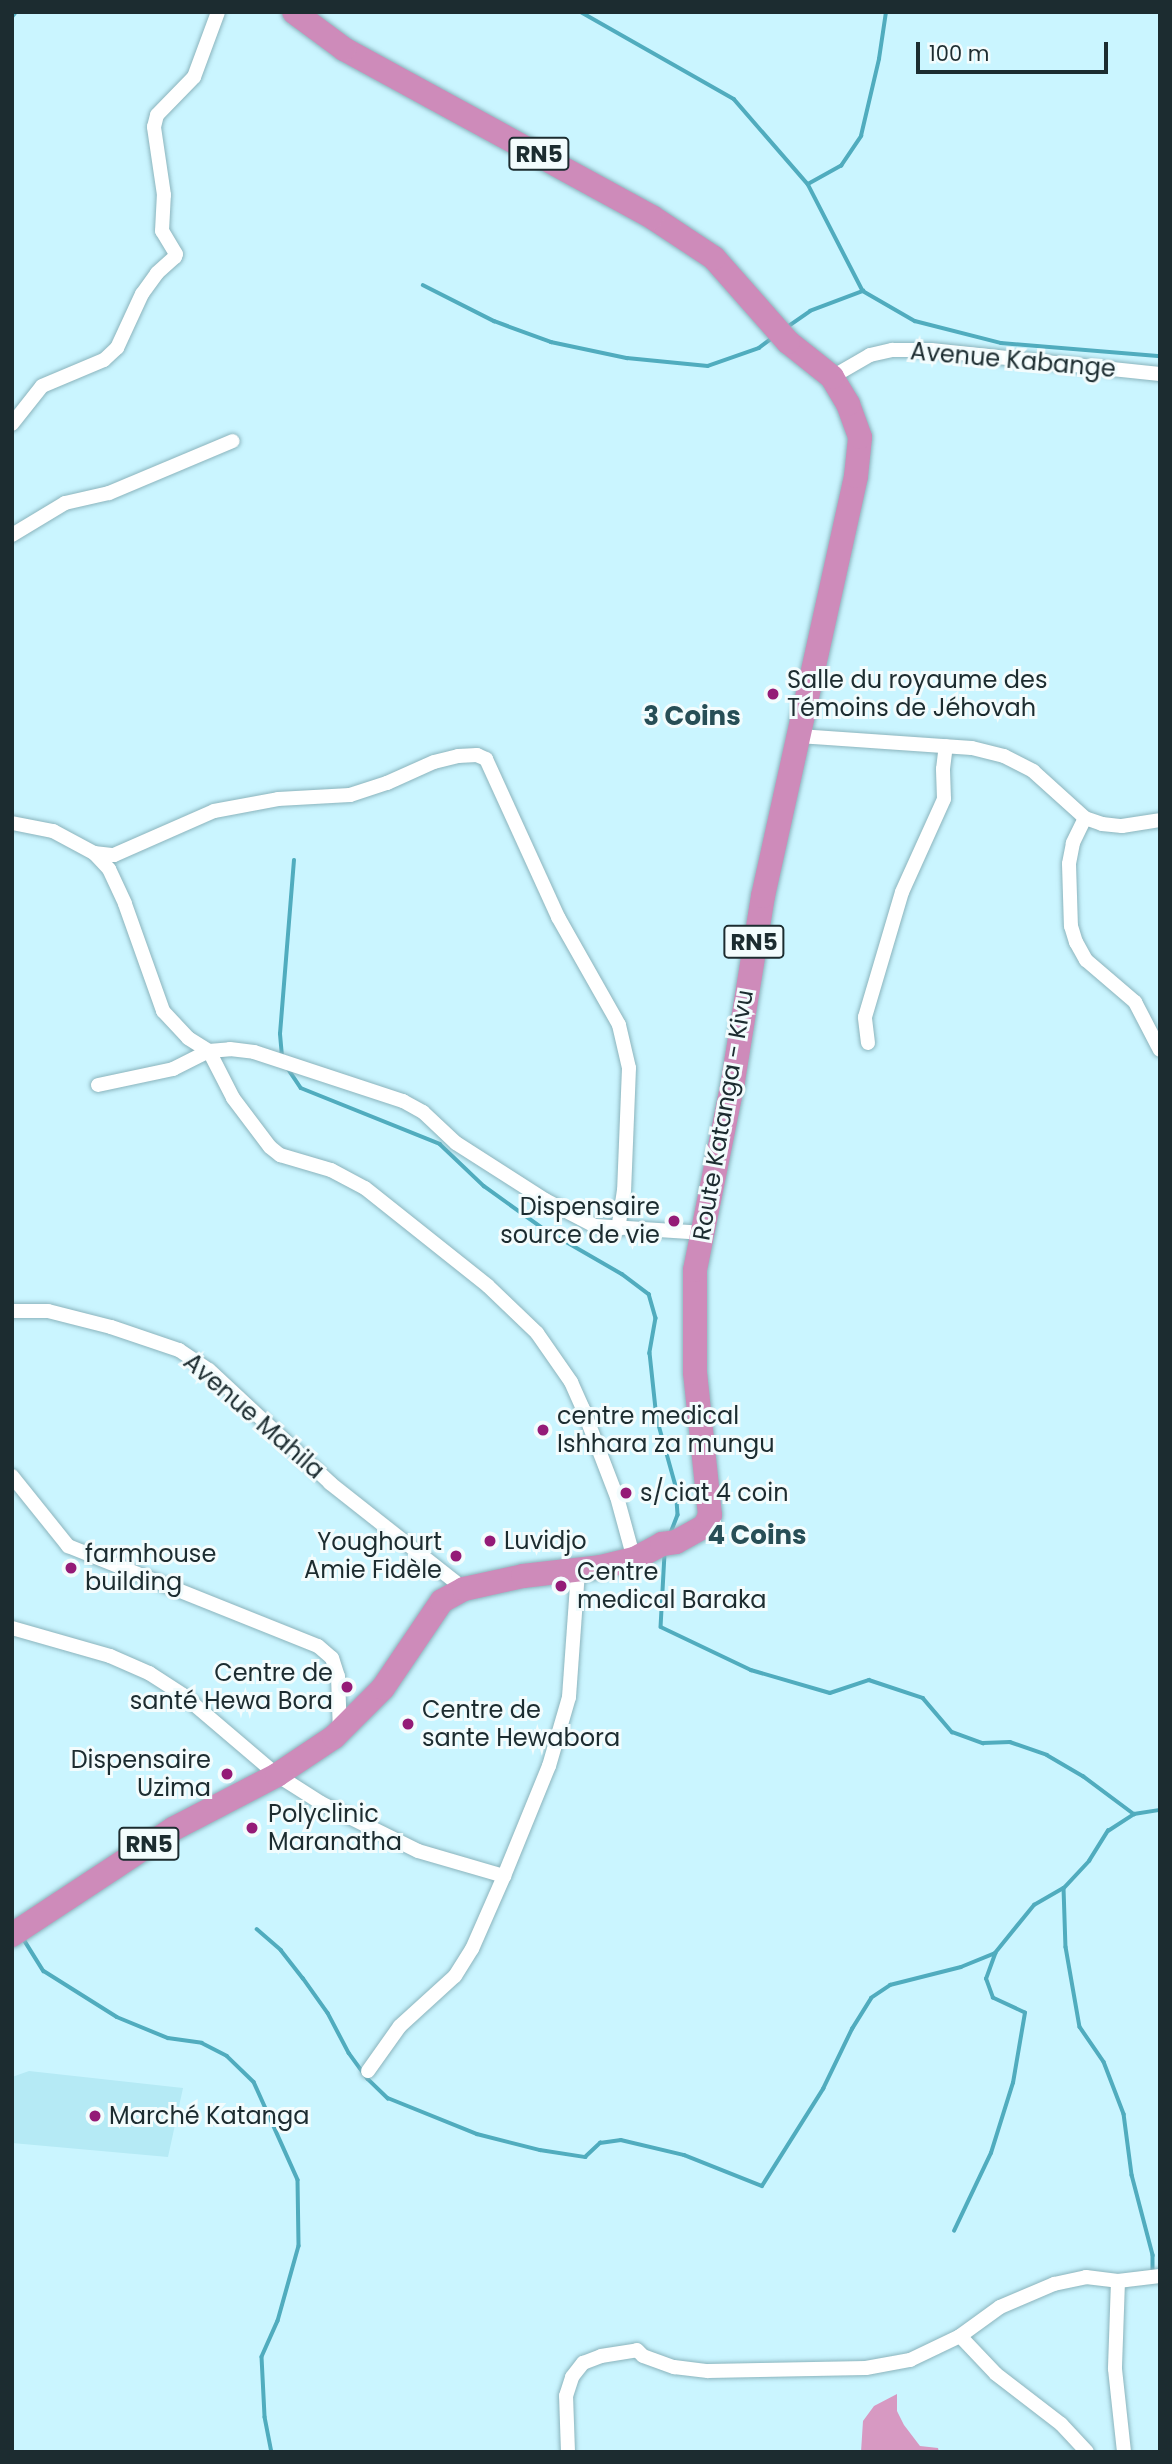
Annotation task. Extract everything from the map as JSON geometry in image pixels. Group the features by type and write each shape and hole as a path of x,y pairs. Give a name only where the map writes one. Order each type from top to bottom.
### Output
{"highway":[{"name":"Route Katanga - Kivu","path":"20,1929 173,1829 277,1774 340,1732 383,1688 442,1601 464,1588 634,1559 708,1524 710,1515 695,1373 695,1270 733,1081 763,895 856,476 860,437 848,404 832,377 788,342 714,258 688,239 428,93 356,56 293,12"}],"street":[{"path":"12,424 42,386 104,360 117,348 142,294 157,273 175,257 176,254 162,231 164,195 154,127 157,115 194,77 218,12"},
{"name":"Avenue Kabange","path":"832,377 870,355 892,350 931,351 1160,374"},
{"path":"12,535 65,503 109,493 233,441"},
{"path":"799,736 972,748 1004,756 1034,771 1085,818 1102,824 1122,825 1159,819"},
{"path":"868,1043 865,1017 902,892 944,799 943,769 946,746"},
{"path":"94,853 114,855 134,848 186,821 247,803 350,794 387,783 434,762 468,755 486,759 558,917 619,1025 629,1068 624,1190 618,1230"},
{"path":"1085,818 1073,843 1069,864 1070,916 1076,942 1086,960 1135,1002 1160,1051"},
{"path":"12,823 53,831 94,853 109,869 125,904 163,1011 188,1038 209,1051 233,1098 270,1147 281,1154 331,1170 365,1188 488,1286 537,1333 571,1382 583,1409 617,1497 634,1559"},
{"path":"99,1085 173,1069 209,1051 230,1049 271,1056 403,1101 423,1112 456,1143 545,1200 595,1226 618,1230 702,1234"},
{"name":"Avenue Mahila","path":"12,1311 48,1311 111,1327 179,1350 209,1370 330,1483 464,1588"},
{"path":"12,1476 68,1546 318,1646 331,1658 338,1676 340,1732"},
{"path":"368,2071 400,2026 455,1976 472,1950 504,1876 549,1766 569,1698 578,1570"},
{"path":"12,1628 99,1652 149,1673 183,1695 277,1774 321,1802 418,1851 504,1876"},
{"path":"568,2452 566,2396 572,2377 583,2363 601,2356 637,2350 643,2356 674,2367 708,2371 866,2368 910,2360 960,2336 1000,2307 1054,2284 1086,2277 1118,2281 1160,2276"},
{"path":"1118,2281 1115,2369 1124,2452"},
{"path":"960,2336 996,2374 1061,2424 1087,2452"}],"shaded area":[{"name":"Marché Katanga","path":"29,2071 183,2088 168,2157 12,2143 12,2077"},
{"path":"897,2394 897,2411 904,2425 920,2446 938,2448 939,2452 861,2452 863,2421 874,2406"}],"waterway":[{"path":"12,17 16,12"},
{"path":"581,12 734,99 808,184 863,291 915,321 1001,343 1160,356"},
{"path":"808,184 841,166 861,136 879,59 886,12"},
{"path":"423,285 494,321 551,342 627,358 708,366 759,348 771,339"},
{"path":"786,328 810,311 863,291"},
{"path":"282,1057 280,1034 294,861"},
{"path":"287,1067 301,1088 440,1144 484,1186 544,1229 622,1274 649,1294 656,1318 650,1353 657,1418 676,1486 678,1515 671,1533"},
{"path":"665,1554 661,1627 751,1670 830,1693 869,1680 923,1698 952,1732 983,1743 1010,1742 1047,1755 1083,1776 1134,1814"},
{"path":"257,1929 281,1950 303,1978 328,2013 349,2053 368,2079 388,2098 477,2134 540,2150 585,2157 600,2143 621,2140 684,2155 762,2186 823,2089 852,2029 871,1998 890,1985 961,1967 995,1953 1034,1905 1064,1888 1089,1861 1108,1831 1134,1814 1160,1810"},
{"path":"1064,1888 1066,1947 1080,2027 1104,2062 1124,2114 1132,2175 1153,2255 1153,2272"},
{"path":"23,1938 44,1971 117,2017 168,2038 202,2043 227,2056 254,2082 298,2180 299,2246 278,2321 262,2357 265,2417 272,2452"},
{"path":"954,2231 991,2153 1013,2083 1025,2013 993,1998 986,1979 995,1954"}],"place":[{"name":"Salle du royaume des Témoins de Jéhovah","path":"773,694"},
{"name":"Dispensaire source de vie","path":"674,1221"},
{"name":"centre medical Ishhara za mungu","path":"543,1430"},
{"name":"s/ciat 4 coin","path":"626,1493"},
{"name":"Luvidjo","path":"490,1541"},
{"name":"Youghourt Amie Fidèle","path":"456,1556"},
{"name":"farmhouse building","path":"71,1568"},
{"name":"Centre medical Baraka","path":"561,1586"},
{"name":"Centre de santé Hewa Bora","path":"347,1687"},
{"name":"Centre de sante Hewabora","path":"408,1724"},
{"name":"Dispensaire Uzima","path":"227,1774"},
{"name":"Polyclinic Maranatha","path":"252,1828"},
{"name":"Marché Katanga","path":"95,2116"}],"district":[{"name":"3 Coins","path":"692,717"},
{"name":"4 Coins","path":"757,1536"}]}
